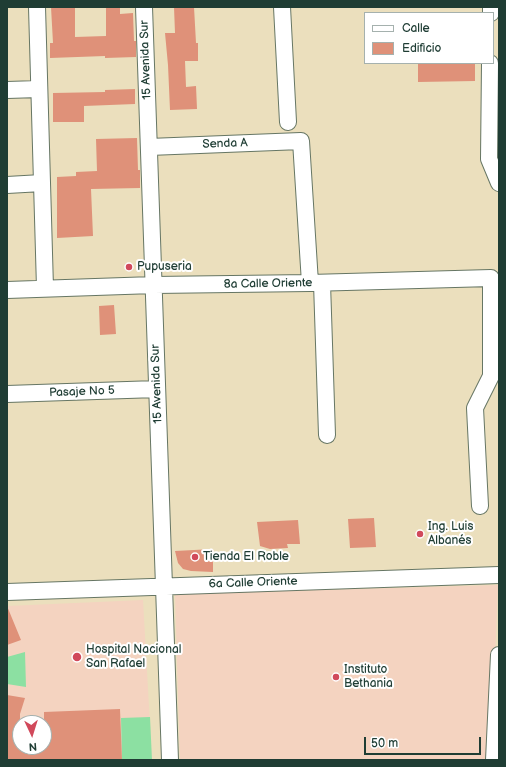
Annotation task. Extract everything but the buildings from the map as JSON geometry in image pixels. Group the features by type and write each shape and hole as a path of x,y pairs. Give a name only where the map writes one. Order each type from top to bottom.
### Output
{"street":[{"path":"37,7 45,288"},
{"name":"15 Avenida Sur","path":"144,7 170,760"},
{"path":"282,7 288,122"},
{"path":"490,64 489,158 499,183"},
{"path":"7,90 39,89"},
{"name":"Senda A","path":"149,147 301,141 316,283"},
{"path":"7,185 42,183"},
{"name":"8a Calle Oriente","path":"7,290 154,285 316,283 491,278 491,376 475,408 480,506"},
{"path":"316,283 328,435"},
{"name":"Pasaje No 5","path":"7,394 157,389"},
{"name":"6a Calle Oriente","path":"7,592 499,575"},
{"path":"494,760 499,655"}],"shaded area":[{"name":"Instituto Bethania","path":"498,585 491,760 180,760 175,594"},
{"name":"Hospital Nacional San Rafael","path":"143,600 152,760 7,760 7,606"}],"green space":[{"path":"25,652 26,687 7,684 7,657"},
{"path":"150,717 152,760 122,760 121,718"}],"place":[{"name":"Pupuseria","path":"129,267"},
{"name":"Ing. Luis Albanés","path":"420,534"},
{"name":"Tienda El Roble","path":"195,557"},
{"name":"Hospital Nacional San Rafael","path":"77,657"},
{"name":"Instituto Bethania","path":"336,677"}]}
